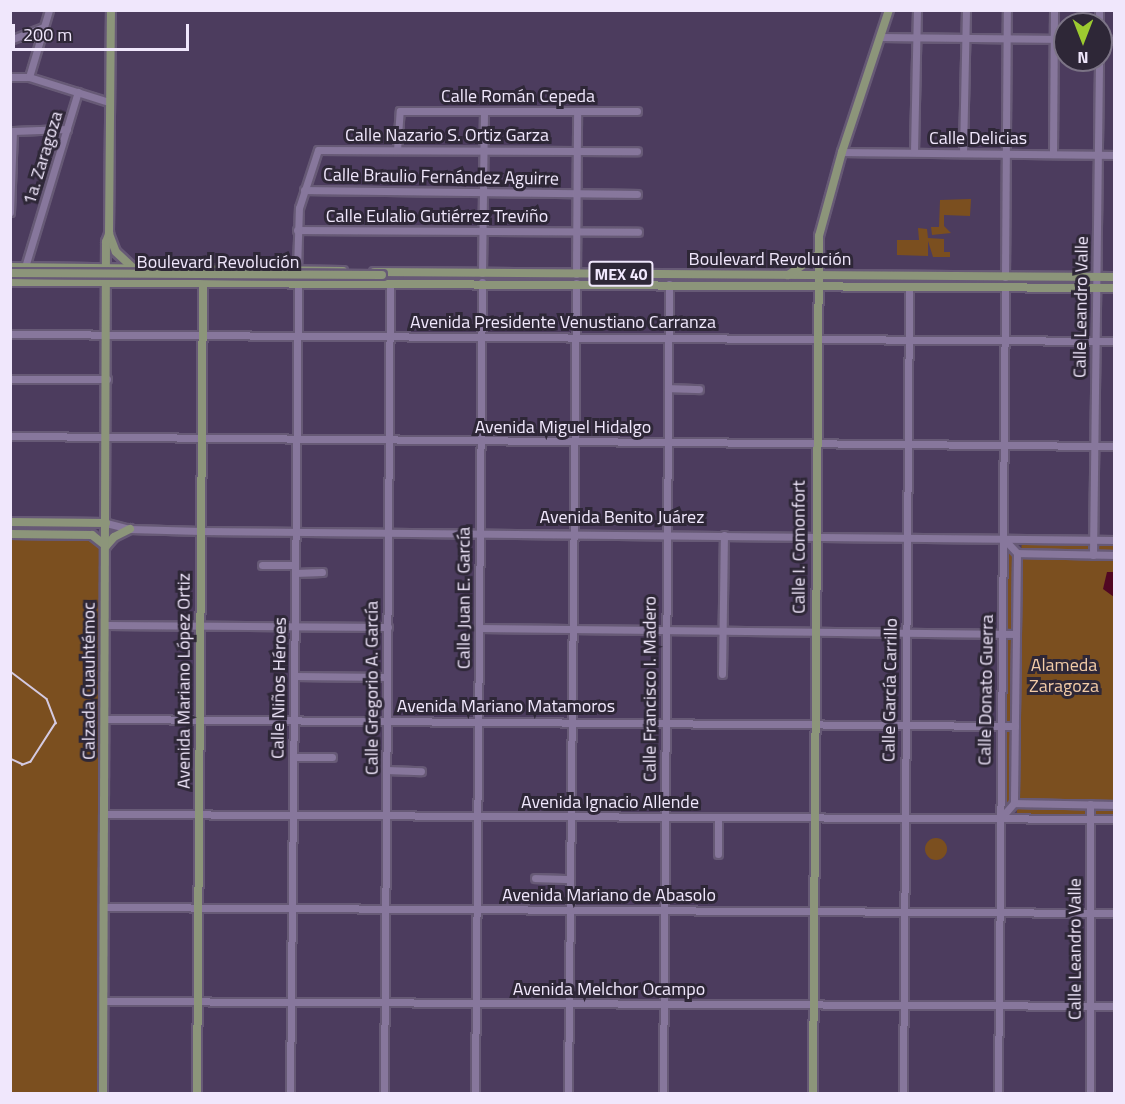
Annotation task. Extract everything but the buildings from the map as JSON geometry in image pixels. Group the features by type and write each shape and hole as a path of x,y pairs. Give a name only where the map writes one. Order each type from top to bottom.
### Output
{"main road":[{"name":"Calzada Cuauhtémoc","path":"103,1094 106,268 110,234 105,132 109,102 111,10"},
{"name":"Calle I. Comonfort","path":"813,1094 818,255 824,213 889,10"},
{"path":"110,234 116,252 134,268"},
{"path":"788,275 818,255"},
{"name":"Boulevard Revolución","path":"10,267 297,270 426,277"},
{"path":"55,267 58,276 55,282"},
{"name":"Avenida Mariano López Ortiz","path":"197,1094 203,269"},
{"name":"Boulevard Revolución","path":"576,279 788,275 1114,278"},
{"name":"Boulevard Revolución","path":"10,277 482,278"},
{"name":"MEX 40","path":"10,277 55,282 203,284 390,283 426,277"},
{"name":"MEX 40","path":"482,278 576,279 669,284 1114,288"},
{"name":"Avenida Benito Juárez","path":"10,522 106,523"},
{"path":"10,534 92,535 106,546 118,534 130,530"}],"street":[{"path":"29,77 49,10"},
{"path":"914,152 917,10"},
{"path":"963,153 966,10"},
{"path":"1005,277 1006,10"},
{"path":"10,40 44,27"},
{"path":"880,37 1053,39"},
{"path":"1053,153 1054,72"},
{"name":"Calle Leandro Valle","path":"1093,555 1099,72"},
{"path":"10,77 29,77 109,102"},
{"name":"1a. Zaragoza","path":"26,267 78,92"},
{"name":"Calle Román Cepeda","path":"397,150 399,111 637,111"},
{"name":"Calle Juan E. García","path":"475,1094 484,111"},
{"path":"568,1094 577,111"},
{"path":"10,212 13,130 67,129"},
{"name":"Calle Nazario S. Ortiz Garza","path":"304,190 318,150 637,151"},
{"name":"Calle Delicias","path":"842,152 1114,155"},
{"path":"297,270 297,230 304,190"},
{"name":"Calle Braulio Fernández Aguirre","path":"304,190 637,194"},
{"name":"Calle Eulalio Gutiérrez Treviño","path":"297,230 638,232"},
{"name":"Calle Niños Héroes","path":"290,1094 298,283"},
{"name":"Calle Gregorio A. García","path":"384,1094 390,283"},
{"name":"Calle Francisco I. Madero","path":"663,1094 669,284"},
{"name":"Calle García Carrillo","path":"903,1094 909,286"},
{"name":"Calle Donato Guerra","path":"998,1094 1005,287"},
{"name":"Avenida Presidente Venustiano Carranza","path":"10,334 1114,340"},
{"path":"10,379 107,379"},
{"path":"668,388 699,388"},
{"name":"Avenida Miguel Hidalgo","path":"10,436 1114,446"},
{"name":"Avenida Benito Juárez","path":"106,523 130,530 1114,540"},
{"path":"722,674 724,535"},
{"path":"1003,538 1017,554 1114,555"},
{"name":"Calle Donato Guerra","path":"1014,803 1017,554"},
{"path":"262,565 322,572"},
{"path":"106,625 388,627"},
{"path":"479,627 1016,634"},
{"path":"294,676 387,677"},
{"name":"Avenida Mariano Matamoros","path":"105,719 1015,726"},
{"path":"293,757 332,757"},
{"path":"386,770 421,771"},
{"path":"1000,819 1014,803 1114,805"},
{"name":"Calle Leandro Valle","path":"1090,804 1090,1094"},
{"name":"Avenida Ignacio Allende","path":"105,814 1114,819"},
{"path":"718,817 718,854"},
{"path":"536,878 570,879"},
{"name":"Avenida Mariano de Abasolo","path":"104,907 1114,913"},
{"name":"Avenida Melchor Ocampo","path":"104,1001 1114,1006"}],"green space":[{"path":"971,199 970,216 944,215 944,226 951,233 932,235 931,227 939,227 940,200"},
{"path":"918,228 927,229 928,238 944,239 944,252 950,252 950,257 933,257 928,241 928,256 897,255 897,240 919,240"},
{"path":"11,536 100,540 104,551 100,1093 11,1093"},
{"name":"Alameda Zaragoza","path":"1022,541 1114,542 1114,800 1013,800 1013,803 1002,804 1005,554 1021,552"},
{"path":"1017,805 1114,807 1114,818 1017,816"},
{"path":"936,838 944,841 947,849 944,857 936,860 928,857 925,849 928,841"}],"shaded area":[{"path":"1107,572 1114,572 1114,597 1103,589"}],"tram line":[{"path":"10,671 47,699 56,723 31,762 23,765 10,759"}]}
